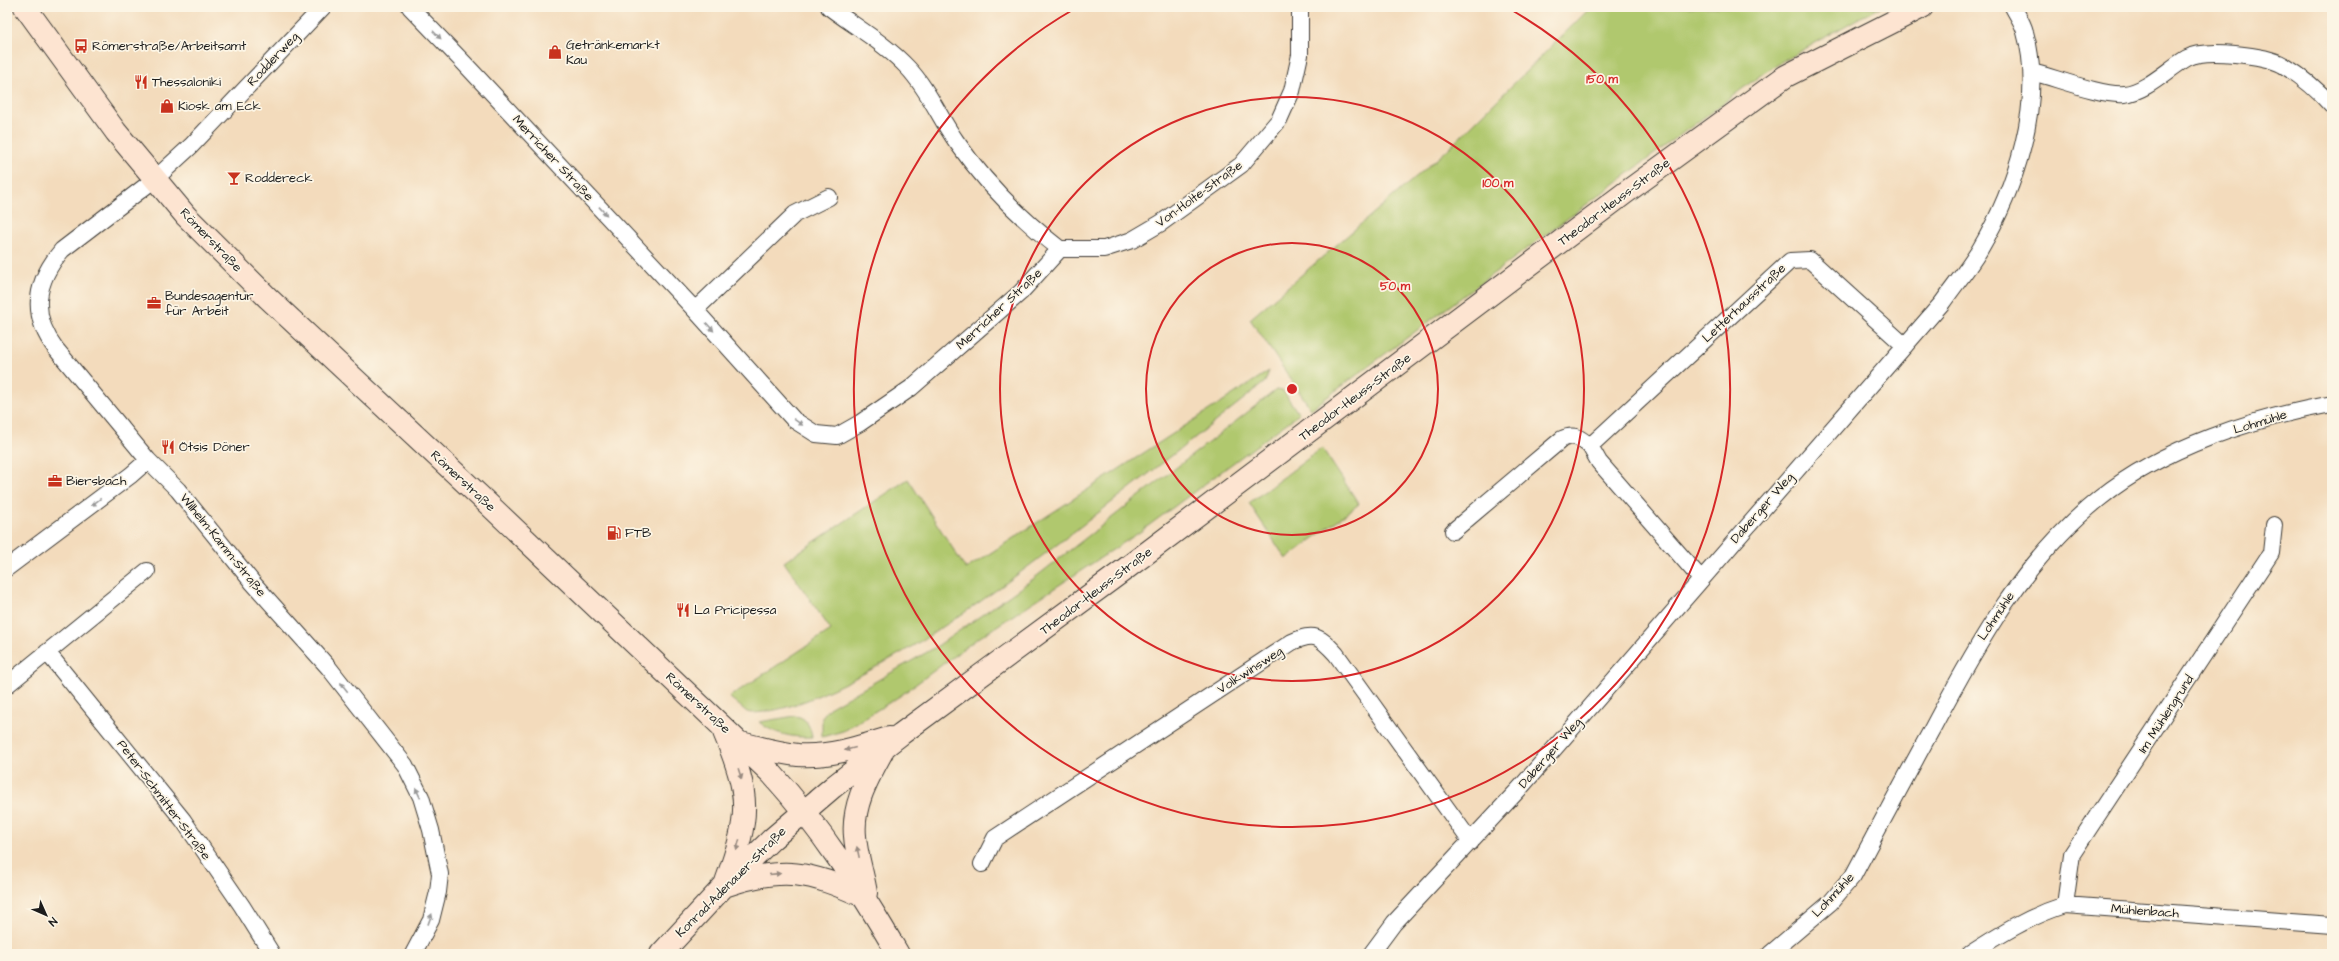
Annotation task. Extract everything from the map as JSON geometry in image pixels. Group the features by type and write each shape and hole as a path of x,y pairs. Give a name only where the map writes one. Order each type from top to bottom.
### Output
{"main road":[{"name":"Römerstraße","path":"25,7 116,132 186,216 268,298 741,743 804,811 866,900 898,954"},
{"name":"Theodor-Heuss-Straße","path":"804,811 901,734 1131,565 1625,193 1786,76 1922,7"},
{"path":"721,724 742,780 745,807 741,835 724,886"},
{"path":"741,743 783,753 816,755 872,744 901,734"},
{"path":"866,900 854,836 855,821 861,794 884,748"},
{"name":"Konrad-Adenauer-Straße","path":"661,954 724,886 804,811"},
{"path":"724,886 766,874 788,873 825,880 866,900"}],"street":[{"name":"Rodderweg","path":"155,179 191,146 322,7"},
{"name":"Merricher Straße","path":"410,7 696,310 794,420 816,434 837,436 860,423 911,388 1021,292 1060,249"},
{"path":"829,7 908,67 924,89 955,140 982,176 1017,214 1060,249"},
{"name":"Von-Holte-Straße","path":"1060,249 1104,249 1132,240 1161,223 1241,165 1279,120 1292,91 1300,55 1300,7"},
{"name":"Daberger Weg","path":"1371,954 1394,923 1526,782 1701,578 1905,346 1942,303 1979,252 2008,193 2026,133 2032,72 2025,30 2013,7"},
{"path":"2032,72 2105,92 2124,94 2146,87 2162,73 2189,57 2219,52 2281,64 2320,92 2332,106"},
{"name":"Wilhelm-Kamm-Straße","path":"155,179 62,250 50,264 43,277 39,304 41,321 48,339 148,460 178,490 253,583 329,668 405,765 421,797 432,830 440,874 438,892 431,920 413,954"},
{"path":"696,310 795,214 829,198"},
{"name":"Letterhausstraße","path":"1590,446 1790,261 1810,260 1905,346"},
{"name":"Lohmühle","path":"1770,954 1830,903 1853,876 1974,650 2018,582 2070,525 2100,497 2139,471 2195,444 2249,424 2299,410 2332,404"},
{"path":"1453,532 1562,439 1570,436 1578,437 1590,446 1599,462 1701,578"},
{"path":"7,568 131,476 148,460"},
{"name":"Im Mühlengrund","path":"2065,905 2072,854 2271,553 2274,525"},
{"path":"7,685 147,571"},
{"name":"Volkwinsweg","path":"982,864 995,838 1292,642 1306,636 1317,637 1336,654 1471,842"},
{"name":"Peter-Schmitter-Straße","path":"47,652 183,820 242,906 272,954"},
{"name":"Mühlenbach","path":"1970,954 2017,924 2040,912 2065,905 2332,925"}],"green space":[{"path":"1591,7 1882,7 1857,19 1765,72 1311,409 1250,319 1445,152"},
{"path":"1269,371 1265,382 1080,527 969,610 911,647 840,686 803,702 777,710 751,713 747,712 729,697 831,630 784,562 908,479 966,569"},
{"path":"1276,390 1283,391 1299,414 1140,532 974,641 900,696 843,731 822,737 822,717 829,708 936,647 1033,579"},
{"path":"1322,448 1359,504 1286,559 1249,503"},
{"path":"795,716 805,720 809,726 812,737 798,737 784,734 771,730 759,722"}],"place":[{"name":"Römerstraße/Arbeitsamt","path":"81,46"},
{"name":"Getränkemarkt Kau","path":"555,52"},
{"name":"Thessaloniki","path":"141,82"},
{"name":"Kiosk am Eck","path":"167,106"},
{"name":"Roddereck","path":"234,178"},
{"name":"Bundesagentur für Arbeit","path":"154,303"},
{"name":"Ötsis Döner","path":"168,447"},
{"name":"Biersbach","path":"55,481"},
{"name":"FTB","path":"614,533"},
{"name":"La Pricipessa","path":"683,610"}]}
